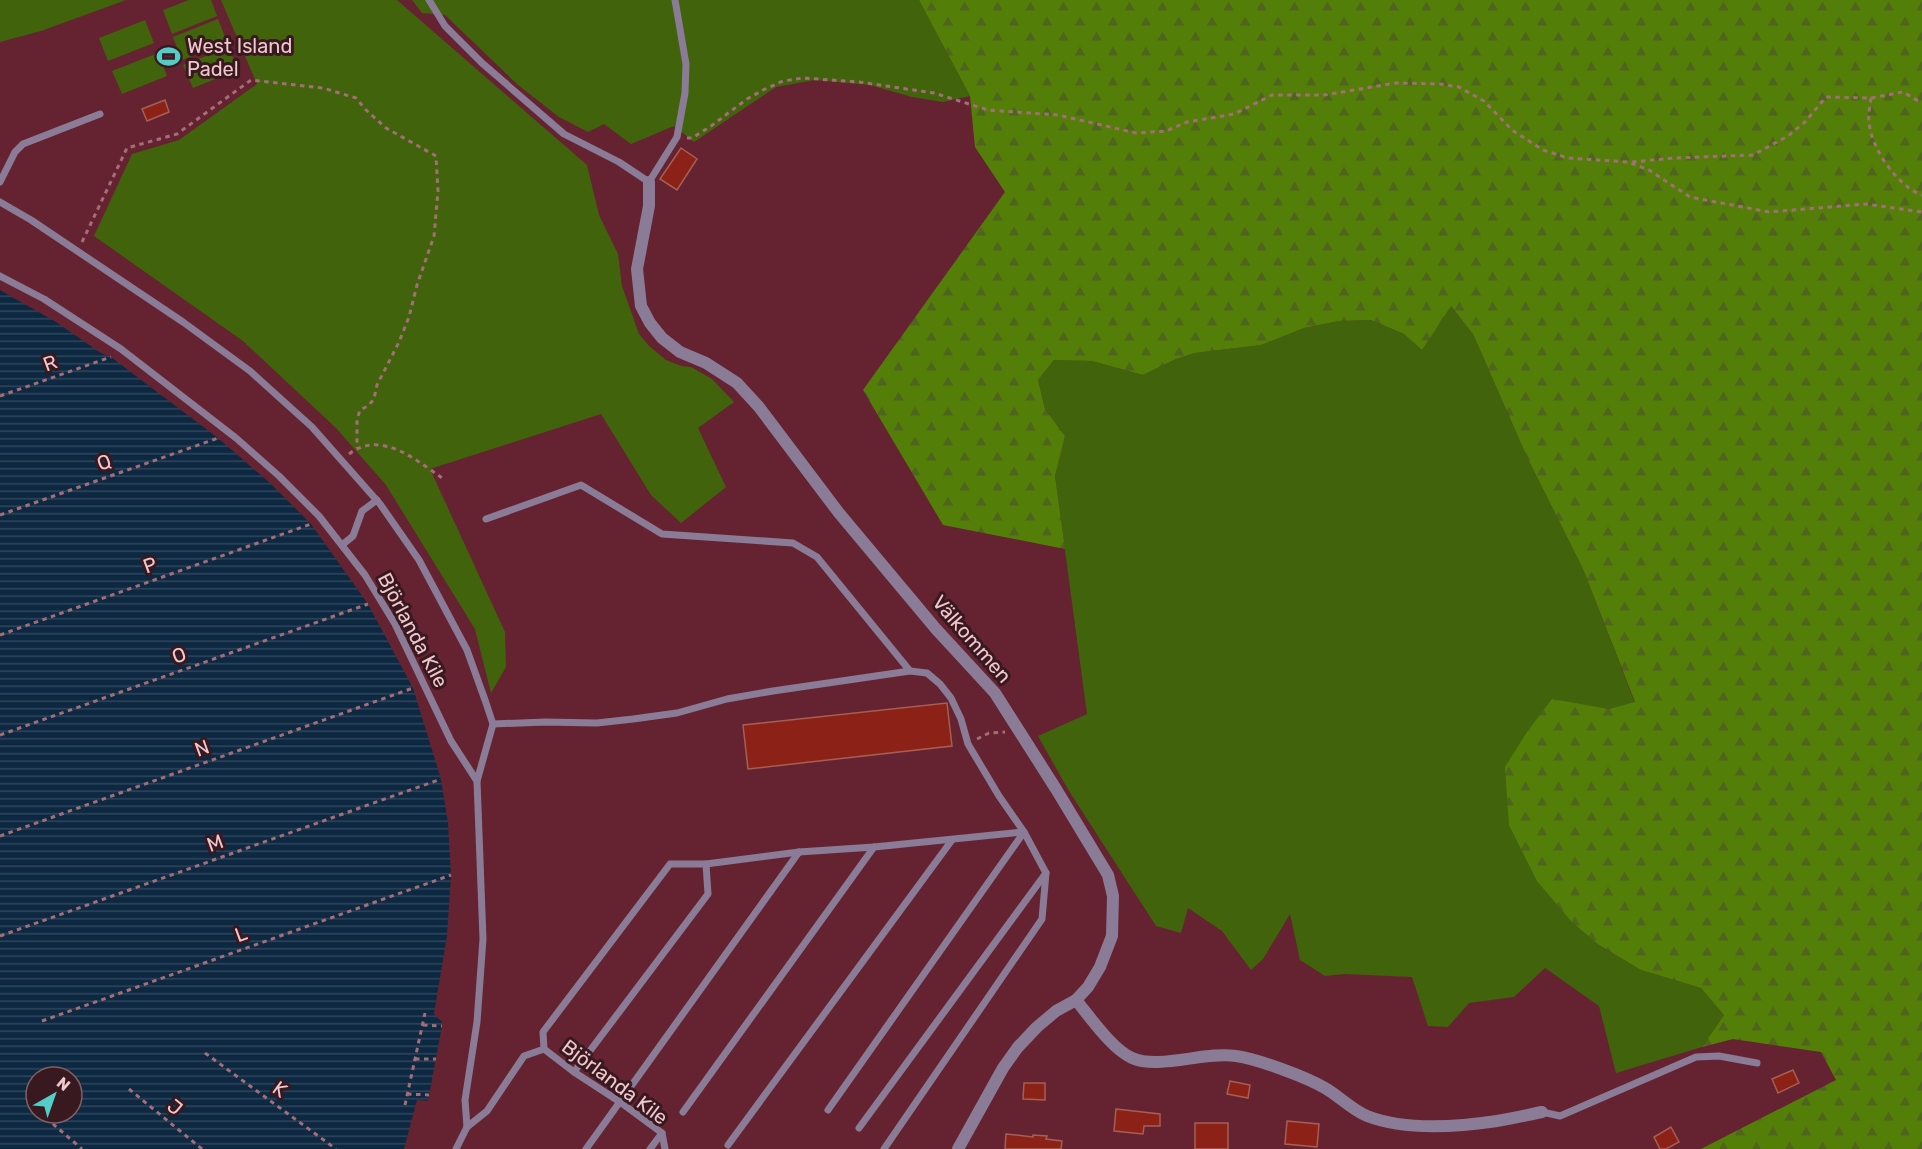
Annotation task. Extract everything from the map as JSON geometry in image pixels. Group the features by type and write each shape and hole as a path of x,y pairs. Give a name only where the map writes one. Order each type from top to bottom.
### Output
{"street":[{"name":"Välkommen","path":"649,182 649,206 636,269 641,306 650,323 680,352 706,363 737,383 759,407 839,513 936,628 995,693 1108,875 1113,896 1112,936 1100,967 1088,987 1076,1000 1056,1011 1018,1047 1003,1068 958,1149"},
{"path":"1076,1000 1124,1054 1135,1060 1154,1062 1219,1055 1236,1056 1305,1078 1326,1088 1366,1116 1399,1124 1439,1126 1498,1121 1542,1113"}],"lane":[{"path":"429,0 446,26 482,63 564,134 619,162 649,182 680,127 686,64 675,0"},
{"path":"0,182 15,152 23,144 100,114"},
{"path":"0,202 31,220 183,322 250,371 312,427 377,500 419,560 467,650 493,724 477,781"},
{"name":"Björlanda Kile","path":"0,276 44,299 121,349 236,438 319,516 365,575 395,624 451,741 477,781 483,939 477,1022 465,1100 467,1127"},
{"path":"486,519 581,485 662,534 793,543 817,557 910,671"},
{"path":"342,545 352,536 362,511 377,500"},
{"path":"493,724 597,723 633,719 677,713 727,699 761,693 910,671 927,673 940,684 961,718 968,744 1024,832 1046,873 1042,919 884,1149"},
{"path":"544,1049 543,1032 669,864 706,864 799,852 1024,832"},
{"path":"828,1110 1024,832"},
{"path":"728,1145 951,840"},
{"path":"683,1112 874,847"},
{"path":"586,1149 799,852"},
{"path":"574,1072 708,894 706,864"},
{"path":"859,1128 1046,873"},
{"name":"Björlanda Kile","path":"456,1149 467,1127 487,1111 524,1056 544,1049 662,1133 665,1149"},
{"path":"1542,1113 1560,1116 1696,1057 1719,1056 1757,1063"},
{"path":"650,1149 662,1133"}],"path":[{"path":"676,137 692,138 763,90 783,81 802,78 859,82 934,93 988,110 1058,115 1136,133 1166,131 1187,123 1234,114 1272,95 1324,95 1396,83 1440,84 1459,87 1484,101 1512,130 1543,150 1568,158 1628,162 1752,155 1788,136 1805,122 1826,97 1871,98 1903,92 1922,103"},
{"path":"78,252 127,148 177,134 251,80 323,88 356,98 386,128 436,156 438,191 434,236 409,317 377,385 374,399 360,410 357,420 357,448"},
{"path":"1871,98 1869,122 1877,149 1898,178 1914,192 1922,195"},
{"path":"1628,162 1649,170 1690,197 1769,212 1866,204 1922,212"},
{"name":"R","path":"0,396 111,357"},
{"name":"Q","path":"0,515 218,438"},
{"path":"342,459 357,448 367,445 389,446 408,454 445,480"},
{"name":"P","path":"0,635 311,524"},
{"name":"O","path":"0,735 368,604"},
{"name":"N","path":"0,836 413,688"},
{"path":"968,744 989,733 1006,732 1014,721"},
{"name":"M","path":"0,936 441,778"},
{"name":"L","path":"42,1021 451,875"},
{"path":"405,1105 425,1013"},
{"path":"423,1024 442,1026"},
{"name":"K","path":"205,1053 336,1149"},
{"path":"415,1059 435,1059"},
{"name":"J","path":"129,1089 202,1149"},
{"path":"407,1094 429,1095"},
{"path":"54,1125 82,1149"}],"green space":[{"path":"0,0 126,0 41,31 0,42"},
{"path":"189,0 211,0 217,16 172,34 163,10"},
{"path":"221,0 397,0 587,165 599,215 618,254 622,286 639,334 666,360 691,367 712,379 734,402 698,428 726,487 681,523 651,495 601,414 430,469 505,632 506,667 491,693 475,629 386,485 336,428 243,341 94,236 132,154 179,140 257,84"},
{"path":"412,0 919,0 970,96 943,102 912,97 870,85 815,80 776,87 694,142 674,126 631,144 604,124 588,132 559,117 518,85 445,15 422,13"},
{"path":"919,0 1922,0 1922,1149 1701,1149 1836,1080 1821,1052 1733,1039 1702,1047 1724,1015 1701,988 1641,970 1599,945 1571,921 1537,881 1509,825 1505,767 1527,732 1552,699 1609,709 1635,702 1583,569 1527,457 1473,334 1451,306 1422,350 1404,334 1371,320 1339,321 1304,328 1261,345 1195,353 1176,359 1143,375 1092,361 1054,360 1038,380 1045,409 1065,436 1055,476 1065,549 943,525 863,390 1005,192 975,147 970,96"},
{"path":"218,19 227,42 182,60 173,37"},
{"path":"145,20 154,43 108,61 99,38"},
{"path":"229,47 238,70 193,88 183,65"},
{"path":"158,53 167,76 122,94 112,71"},
{"path":"1450,305 1473,334 1527,457 1583,569 1635,703 1609,709 1552,700 1599,945 1641,970 1701,988 1724,1015 1702,1047 1616,1073 1599,1006 1545,968 1514,997 1469,1003 1448,1027 1428,1026 1412,977 1344,974 1325,976 1300,960 1290,914 1263,959 1251,970 1222,931 1188,908 1181,933 1156,926 1069,791 1038,736 1087,714 1055,476 1065,436 1045,409 1038,380 1054,360 1092,361 1143,375 1176,359 1195,353 1261,345 1304,328 1339,321 1371,320 1404,334 1422,350"}],"water":[{"path":"0,290 111,357 218,438 270,483 311,524 368,604 413,688 441,779 448,823 451,875 447,936 434,1014 442,1022 442,1026 428,1101 417,1100 404,1149 0,1149"}],"building":[{"path":"165,100 169,112 147,121 142,109"},
{"path":"681,148 697,159 677,190 660,179"},
{"path":"947,703 952,746 748,769 743,725"},
{"path":"1793,1070 1799,1083 1778,1093 1772,1079"},
{"path":"1230,1081 1250,1085 1248,1098 1227,1094"},
{"path":"1024,1083 1045,1083 1045,1100 1023,1099"},
{"path":"1116,1109 1160,1114 1160,1126 1144,1126 1143,1134 1114,1131"},
{"path":"1287,1121 1319,1124 1317,1147 1285,1144"},
{"path":"1195,1123 1228,1123 1228,1149 1195,1149"},
{"path":"1671,1127 1679,1142 1666,1149 1660,1149 1654,1137"},
{"path":"1006,1134 1047,1136 1046,1139 1062,1141 1061,1149 1005,1149"}],"place":[{"name":"West Island Padel","path":"169,57"}]}
